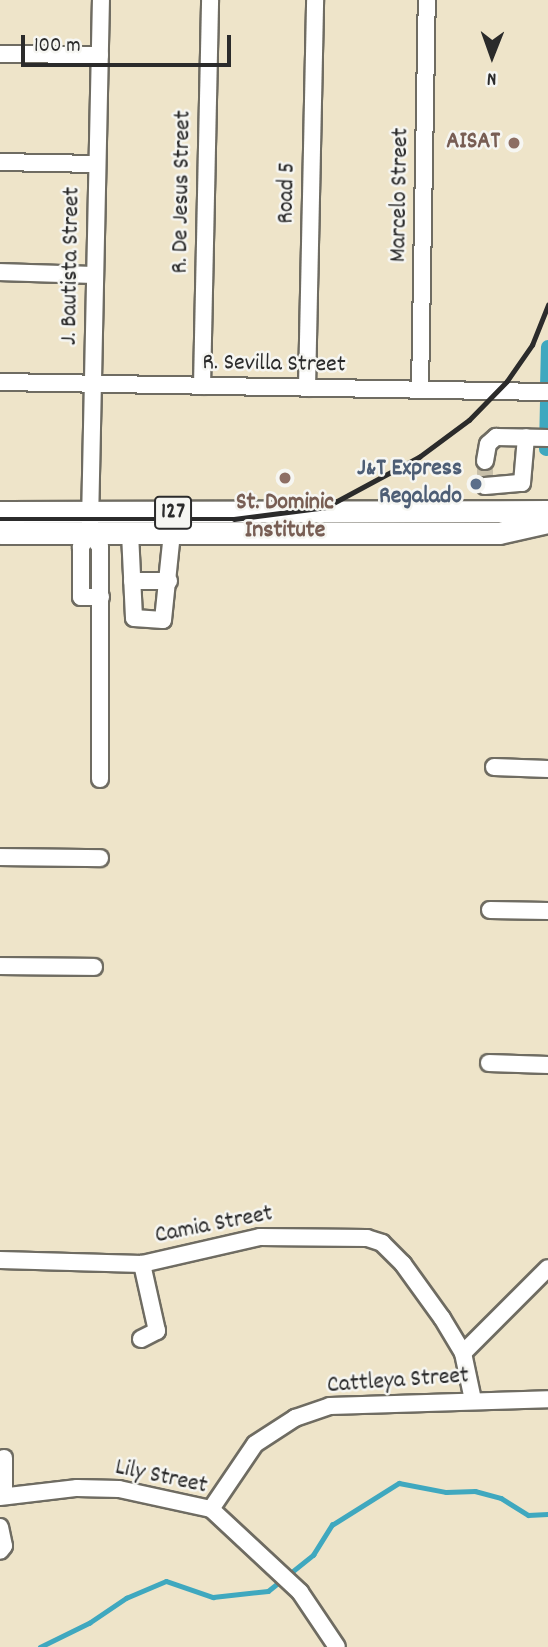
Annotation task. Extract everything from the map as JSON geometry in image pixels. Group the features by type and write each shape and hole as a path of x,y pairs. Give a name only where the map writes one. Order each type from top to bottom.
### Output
{"main road":[{"name":"127","path":"0,533 90,523 548,511"},
{"name":"127","path":"0,512 90,523 130,533 499,533 548,522"}],"street":[{"name":"J. Bautista Street","path":"100,0 90,523 81,547 81,597 101,597 100,779"},
{"name":"R. De Jesus Street","path":"202,386 210,0"},
{"name":"Road 5","path":"307,388 315,0"},
{"name":"Marcelo Street","path":"420,390 427,0"},
{"path":"0,54 100,55"},
{"path":"0,162 97,164"},
{"path":"0,272 94,275"},
{"name":"R. Sevilla Street","path":"0,382 548,392"},
{"path":"485,474 522,483 526,437"},
{"path":"484,513 485,474 492,440 546,438"},
{"path":"130,533 135,620 163,620 172,533"},
{"path":"132,581 169,581"},
{"path":"494,768 548,769"},
{"path":"0,857 100,858"},
{"path":"490,910 548,911"},
{"path":"0,966 94,967"},
{"path":"489,1063 548,1065"},
{"name":"Camia Street","path":"0,1260 142,1264 260,1237 367,1238 382,1243 403,1264 463,1353 474,1400"},
{"path":"141,1339 158,1331 142,1264"},
{"path":"463,1353 548,1268"},
{"name":"Cattleya Street","path":"211,1510 255,1444 295,1418 330,1406 548,1399"},
{"path":"2,1496 4,1458"},
{"name":"Lily Street","path":"2,1496 77,1488 119,1489 211,1510 300,1592 337,1647"},
{"path":"0,1527 4,1546 0,1552"}],"waterway":[{"path":"547,387 548,347"},
{"path":"546,449 547,403"},
{"path":"40,1647 89,1623 126,1598 166,1581 213,1597 268,1591 313,1555 332,1525 399,1483 446,1492 475,1491 501,1498 528,1515 548,1514"}],"tunnel":[{"path":"485,461 485,476"}],"railway":[{"path":"0,519 234,519 326,507 419,457 469,420 507,381 532,345 548,305"}],"place":[{"name":"AISAT","path":"514,143"},
{"name":"St. Dominic Institute","path":"285,478"},
{"name":"J&T Express Regalado","path":"476,484"}]}
